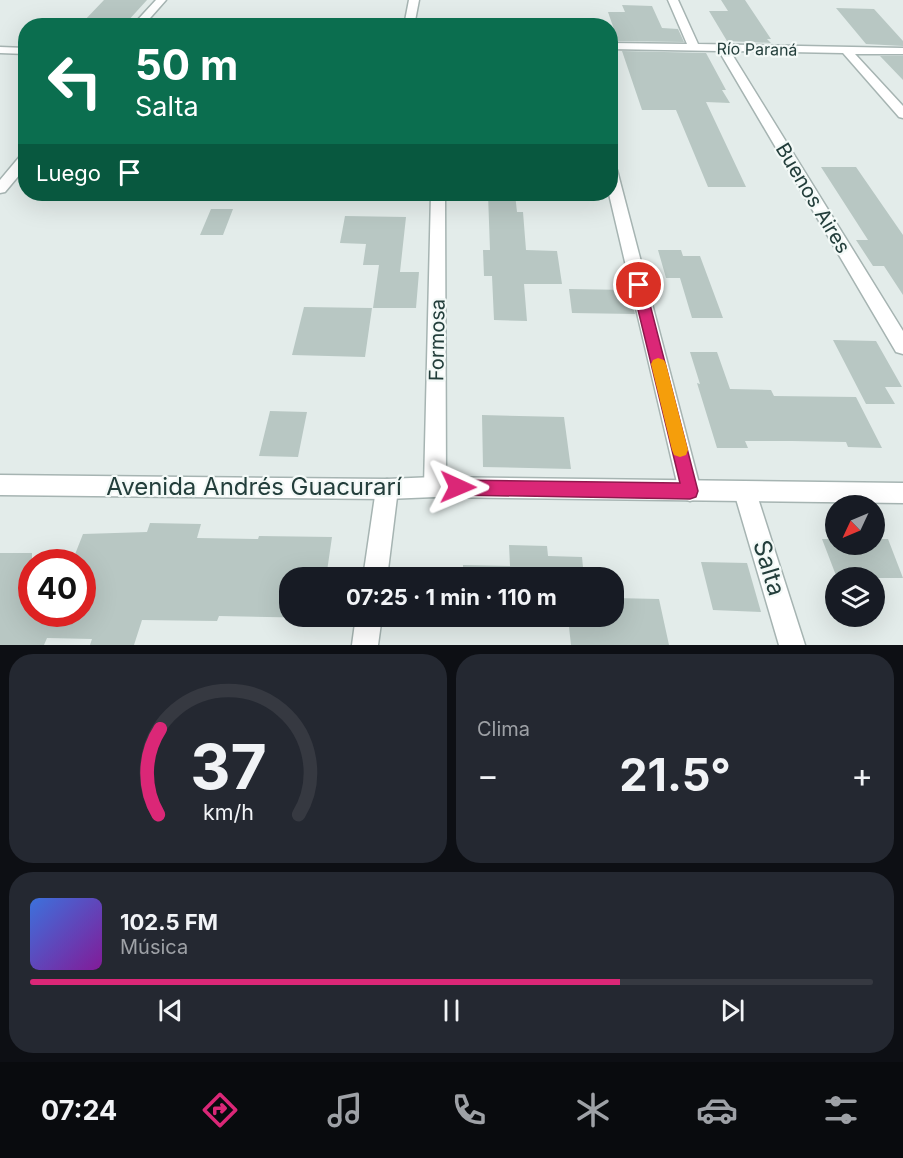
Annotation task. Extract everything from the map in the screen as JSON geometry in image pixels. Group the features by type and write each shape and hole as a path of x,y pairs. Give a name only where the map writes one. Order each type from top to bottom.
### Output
{"street":[{"path":"144,18 161,0"},
{"path":"411,18 414,0"},
{"path":"673,0 695,49"},
{"name":"Río Paraná","path":"618,46 903,51"},
{"name":"Buenos Aires","path":"723,49 903,347"},
{"path":"0,50 18,51"},
{"path":"846,50 903,114"},
{"path":"3,182 18,166"},
{"path":"3,182 18,179"},
{"name":"Formosa","path":"435,487 438,201"},
{"path":"618,201 690,491"},
{"name":"Avenida Andrés Guacurarí","path":"0,485 387,489 435,487 903,493"},
{"path":"376,567 387,489"},
{"name":"Salta","path":"745,492 792,645"},
{"path":"365,645 367,627"}],"building":[{"path":"104,0 147,0 131,18 87,18"},
{"path":"721,0 745,0 771,39 767,39 771,43 727,41 709,11 728,11"},
{"path":"622,5 652,6 662,28 678,29 684,42 618,41 618,18 610,18 608,12 625,12"},
{"path":"836,8 874,9 903,41 903,46 866,44"},
{"path":"622,51 706,53 726,90 722,90 730,103 706,102 746,187 708,187 676,110 642,110"},
{"path":"880,56 903,56 903,80"},
{"path":"821,167 856,167 903,235 903,295 884,266 873,266 856,240 868,240"},
{"path":"488,201 516,201 517,212 523,212 526,250 557,251 562,284 524,284 527,321 494,320 492,276 484,276 483,250 490,250"},
{"path":"211,209 233,209 223,235 200,235"},
{"path":"345,216 406,217 400,272 419,272 416,308 373,308 379,265 363,265 366,244 340,243"},
{"path":"658,250 681,250 683,256 700,256 723,318 692,318 680,278 666,278"},
{"path":"569,289 629,290 635,314 572,313"},
{"path":"304,307 372,308 365,357 292,355"},
{"path":"833,340 876,341 902,387 885,387 895,404 866,404"},
{"path":"690,352 717,352 730,389 771,390 774,396 856,397 882,448 848,447 846,442 745,441 748,448 717,448"},
{"path":"270,411 307,412 298,457 259,456"},
{"path":"482,415 564,417 571,469 483,467"},
{"path":"150,523 201,524 197,538 332,537 328,567 279,567 279,617 219,616 217,621 142,620 134,645 90,645 92,639 47,638 44,645 0,645 0,553 18,553 18,627 96,627 96,549 77,549 83,534 147,532"},
{"path":"885,539 888,539 903,578 885,578 885,567 833,567 828,555 885,555"},
{"path":"509,545 547,546 548,556 582,557 583,567 463,567 463,565 510,566"},
{"path":"701,562 747,563 761,612 713,610"},
{"path":"624,598 659,599 669,645 571,645 569,627 624,627"}],"slow traffic":[{"path":"658,364 680,450"}],"route":[{"path":"458,487 690,491 639,285"}]}
